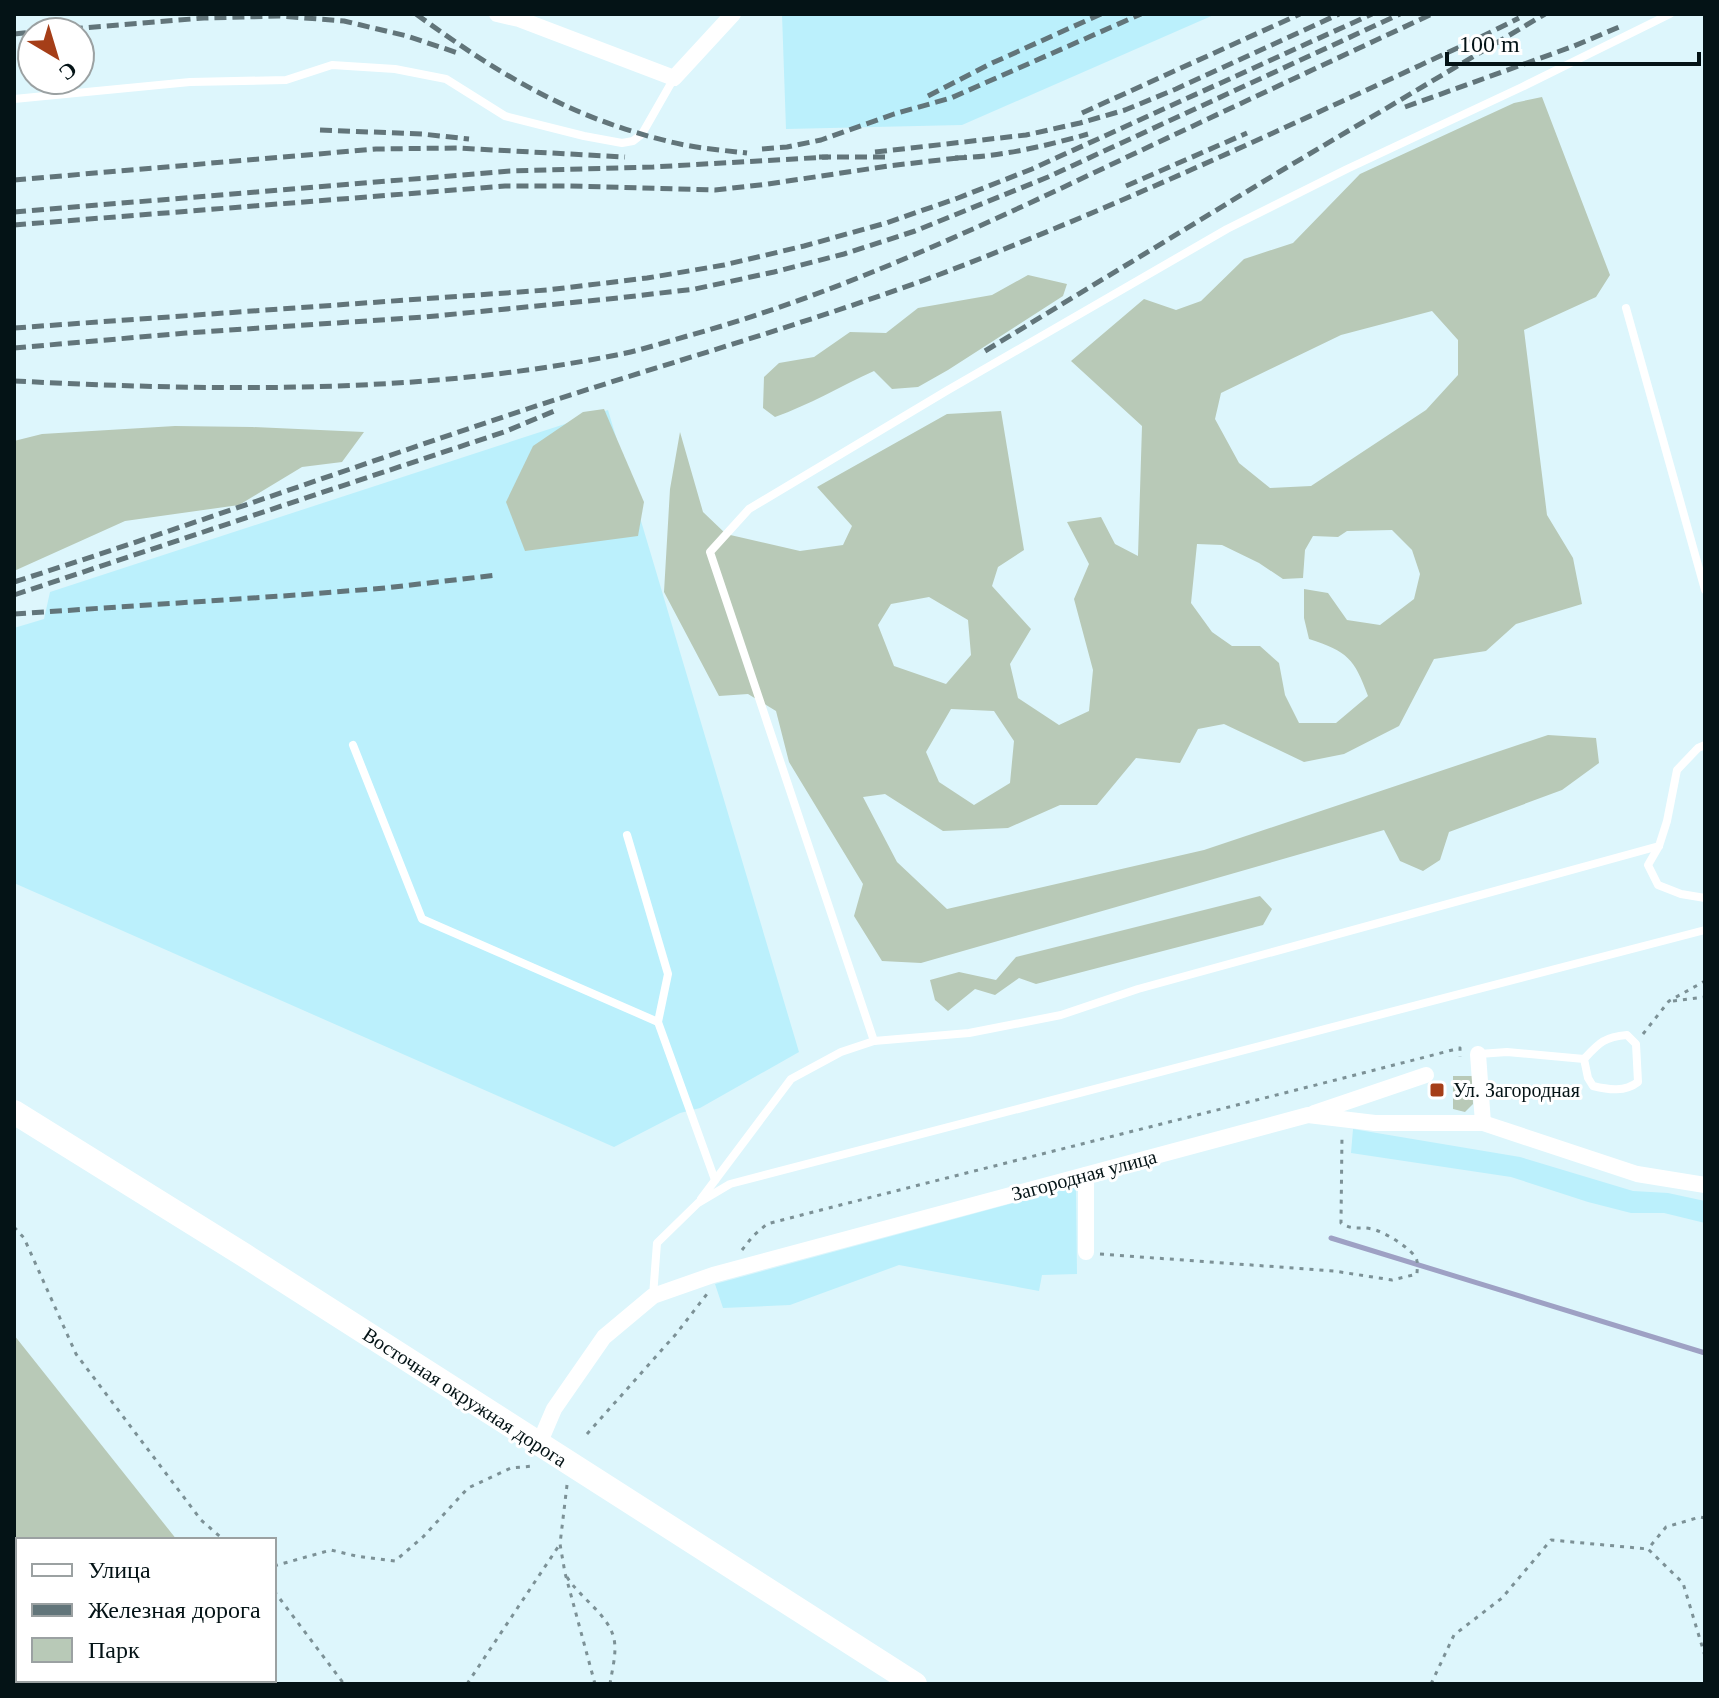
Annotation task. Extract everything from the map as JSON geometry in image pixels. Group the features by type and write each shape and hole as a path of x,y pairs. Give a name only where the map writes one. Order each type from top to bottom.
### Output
{"main road":[{"name":"Восточная окружная дорога","path":"14,1112 244,1255 915,1684"}],"street":[{"path":"497,14 519,19 674,78 733,14"},
{"path":"1478,1054 1483,1123"},
{"path":"1308,1115 1426,1075"},
{"name":"Загородная улица","path":"539,1444 554,1409 604,1337 653,1296 713,1275 1308,1115 1375,1123 1483,1123 1637,1174 1705,1185"},
{"path":"1086,1175 1086,1252"}],"lane":[{"path":"874,1041 710,552 749,509 1227,229 1670,14"},
{"path":"14,99 190,82 286,80 332,65 395,69 446,79 505,116 622,143 633,141 642,134 674,78"},
{"path":"1626,308 1705,590"},
{"path":"353,745 422,919 658,1022"},
{"path":"1705,745 1698,748 1677,770 1667,821 1659,846 1648,865 1658,885 1681,894 1705,898"},
{"path":"627,835 668,974 658,1022 715,1180"},
{"path":"653,1296 657,1243 698,1203 791,1079 841,1052 874,1041 969,1033 1061,1015 1138,989 1659,846"},
{"path":"698,1203 730,1184 1705,930"},
{"path":"1627,1035 1636,1044 1638,1082 1630,1088 1608,1090 1593,1086 1584,1059 1610,1036 1627,1035"},
{"path":"1478,1054 1507,1052 1584,1059"}],"path":[{"path":"1636,1044 1669,1001 1705,981"},
{"path":"1669,1001 1705,997"},
{"path":"1086,1252 1334,1271 1392,1280 1417,1274 1417,1260 1397,1241 1372,1228 1351,1229 1341,1223 1342,1119"},
{"path":"14,1227 24,1238 76,1354 201,1520 222,1538"},
{"path":"276,1565 331,1550 395,1561 423,1537 468,1488 511,1468 569,1464 560,1544 595,1684"},
{"path":"1648,1549 1666,1527 1705,1518"},
{"path":"1431,1684 1454,1635 1502,1598 1551,1540 1648,1549 1683,1583 1705,1656"},
{"path":"467,1684 560,1544"},
{"path":"565,1573 575,1590 607,1623 614,1637 610,1684"},
{"path":"276,1594 344,1684"}],"shaded area":[{"path":"782,14 1216,14 962,125 786,129"},
{"path":"608,410 799,1052 700,1108 680,1113 614,1147 14,883 14,628 44,619 50,592"},
{"path":"1353,1129 1520,1157 1633,1191 1668,1193 1705,1201 1705,1223 1664,1213 1631,1213 1511,1177 1351,1153"},
{"path":"1076,1186 1077,1274 1042,1275 1039,1291 899,1265 790,1305 723,1308 715,1284"}],"green space":[{"path":"1542,97 1610,275 1596,297 1524,330 1547,515 1573,558 1582,604 1516,624 1486,651 1434,659 1399,726 1344,754 1304,762 1224,724 1198,729 1180,763 1136,758 1097,805 1060,805 1008,828 943,831 885,794 863,797 897,862 947,909 1204,850 1548,735 1596,738 1599,763 1562,790 1449,832 1440,860 1423,871 1400,861 1384,830 921,963 882,961 854,916 863,884 789,762 776,711 748,694 719,696 664,592 670,489 680,432 703,512 726,534 800,551 843,545 852,526 817,487 947,414 1001,411 1024,550 998,567 992,586 1031,629 1010,664 1018,698 1059,725 1089,711 1093,670 1074,599 1089,564 1067,522 1101,517 1115,544 1138,556 1142,426 1071,361 1144,299 1176,310 1201,301 1244,259 1293,243 1360,174 1514,103","holes":["1432,311 1458,340 1458,375 1426,410 1311,486 1270,488 1239,463 1215,419 1221,393 1341,335","1392,530 1412,550 1420,574 1414,599 1380,625 1347,620 1328,593 1304,589 1304,618 1309,639 1333,648 1348,658 1368,696 1336,723 1299,723 1285,695 1279,663 1260,646 1232,646 1212,632 1191,603 1197,544 1222,545 1283,579 1303,578 1305,550 1313,536 1338,537 1347,531","929,597 968,620 971,655 946,684 894,666 878,625 891,604","951,709 994,711 1014,741 1010,783 974,805 939,782 926,752"]},
{"path":"1028,275 1067,284 1063,296 918,387 892,389 874,371 775,417 763,408 764,377 779,363 814,357 850,332 886,333 918,308 992,295"},
{"path":"604,409 644,502 638,536 525,551 506,502 533,446 583,412"},
{"path":"175,426 364,432 342,462 302,467 239,505 125,521 14,571 14,441 42,434"},
{"path":"1260,896 1272,909 1263,925 1036,984 1019,978 995,995 975,989 948,1011 935,1000 930,980 959,972 996,980 1016,957"},
{"path":"1453,1076 1472,1076 1473,1104 1465,1112 1453,1109"},
{"path":"14,1335 175,1538 16,1538 16,1682 262,1684 14,1684"}],"waterway":[{"path":"1331,1238 1705,1353"}],"railway":[{"path":"416,14 505,74 566,106 631,131 677,143 747,153"},
{"path":"928,96 1101,14"},
{"path":"762,149 821,140 951,98 1141,14"},
{"path":"1082,113 1300,14"},
{"path":"875,152 1026,135 1125,110 1339,14"},
{"path":"14,328 547,290 724,265 886,223 958,198 1032,169 1372,14"},
{"path":"14,348 425,317 618,298 695,289 774,272 915,231 1048,177 1400,14"},
{"path":"14,381 244,388 398,383 550,367 634,351 787,305 928,249 1432,14"},
{"path":"985,351 1545,14"},
{"path":"96,27 204,18 280,16 344,21 407,36 461,54"},
{"path":"14,582 527,409 785,328 938,275 1210,162 1519,18"},
{"path":"1405,107 1619,27"},
{"path":"320,130 469,139"},
{"path":"1126,186 1247,133"},
{"path":"955,158 1022,150 1088,134"},
{"path":"14,180 376,149 457,148 625,157"},
{"path":"819,157 887,157"},
{"path":"14,212 510,171 828,157"},
{"path":"14,225 505,186 715,190 966,157"},
{"path":"14,595 504,432 559,409"},
{"path":"14,614 385,588 497,575"}],"place":[{"name":"Ул. Загородная","path":"1437,1090"}]}
